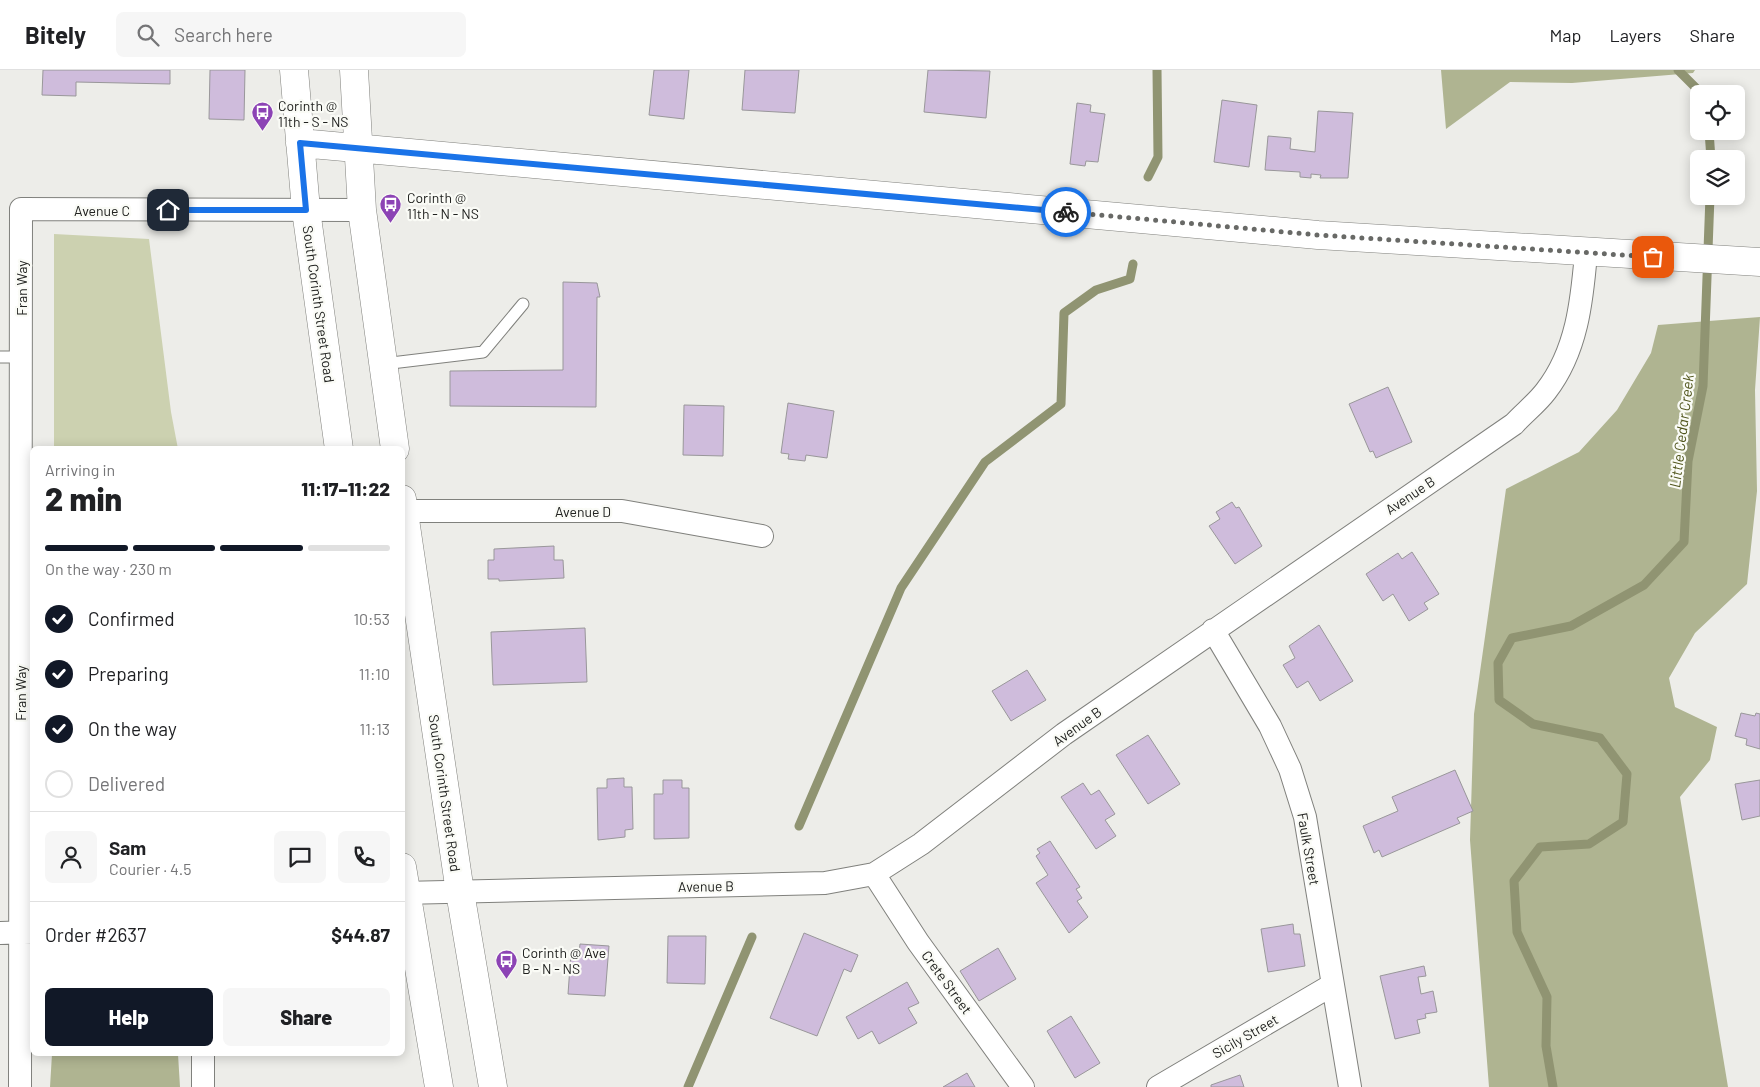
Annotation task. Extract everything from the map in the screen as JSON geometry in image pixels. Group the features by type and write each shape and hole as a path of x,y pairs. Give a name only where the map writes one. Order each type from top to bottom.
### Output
{"main road":[{"name":"South Corinth Street Road","path":"294,70 306,210 339,446"},
{"path":"354,70 362,210 395,446"},
{"path":"300,143 1318,235 1586,253 1760,262"},
{"name":"South Corinth Street Road","path":"405,521 460,892 493,1087"},
{"path":"405,890 439,1087"}],"street":[{"name":"Avenue C","path":"21,209 362,210"},
{"name":"Fran Way","path":"20,1087 11,357 21,209"},
{"name":"Avenue B","path":"405,884 460,892 825,883 874,874 920,844 1064,734 1514,424 1546,391 1569,352 1581,301 1586,253"},
{"name":"Avenue D","path":"405,507 622,511 762,536"},
{"name":"Faulk Street","path":"1214,630 1270,726 1290,769 1305,817 1350,1087"},
{"name":"Crete Street","path":"874,874 918,942 1023,1087"},
{"name":"Sicily Street","path":"1158,1087 1181,1081 1332,985"},
{"path":"203,1056 203,1087"}],"lane":[{"path":"383,364 482,352 524,304"}],"green space":[{"path":"1441,70 1695,70 1693,73 1572,83 1510,82 1446,129"},
{"path":"54,234 149,239 171,412 177,446 54,446"},
{"path":"1760,317 1755,390 1757,491 1747,584 1695,633 1669,678 1675,707 1717,727 1710,760 1680,797 1728,1087 1489,1087 1470,840 1474,714 1506,489 1579,452 1617,410 1651,353 1658,325"},
{"path":"52,1056 178,1056 180,1087 50,1087"}],"building":[{"path":"43,70 170,70 170,84 76,82 76,96 42,95"},
{"path":"210,70 245,70 244,120 209,119"},
{"path":"654,70 689,70 684,119 649,115"},
{"path":"745,70 799,70 795,113 742,110"},
{"path":"928,70 990,71 986,118 924,112"},
{"path":"1222,100 1257,105 1249,167 1214,162"},
{"path":"1077,103 1091,105 1090,112 1105,114 1098,162 1086,161 1085,166 1070,164"},
{"path":"1318,111 1353,113 1348,178 1320,178 1321,175 1311,174 1311,178 1300,177 1300,172 1265,170 1268,136 1291,138 1290,149 1315,152"},
{"path":"563,282 597,283 600,297 597,297 596,407 450,406 450,371 563,370"},
{"path":"1388,387 1412,442 1376,458 1373,451 1370,452 1349,404"},
{"path":"788,403 834,411 827,458 806,455 805,461 788,459 789,454 781,453"},
{"path":"684,405 724,406 723,456 683,455"},
{"path":"1232,502 1236,508 1239,507 1262,546 1235,564 1209,526 1220,519 1216,512"},
{"path":"554,546 554,560 563,560 564,578 499,581 499,579 488,579 488,560 494,560 494,549"},
{"path":"1412,552 1439,594 1424,603 1428,609 1409,621 1393,594 1383,601 1366,574 1398,553 1402,559"},
{"path":"1319,625 1353,681 1320,701 1308,681 1297,688 1283,665 1295,658 1289,646"},
{"path":"585,628 587,682 493,685 491,632"},
{"path":"1027,670 1046,700 1011,721 992,691"},
{"path":"1741,713 1755,716 1756,713 1760,714 1760,749 1746,745 1747,739 1735,736"},
{"path":"1148,735 1180,784 1148,804 1116,755"},
{"path":"1455,770 1473,811 1457,818 1460,823 1382,857 1379,850 1374,853 1363,826 1398,811 1392,797"},
{"path":"624,778 624,787 632,787 633,829 625,830 625,837 598,840 597,788 607,788 607,779"},
{"path":"663,780 682,780 682,788 689,788 689,838 654,839 654,794 663,794"},
{"path":"1760,780 1760,816 1742,820 1735,784"},
{"path":"1083,783 1091,795 1099,790 1115,814 1105,820 1116,836 1096,849 1061,797"},
{"path":"1050,841 1080,887 1076,889 1082,898 1077,901 1088,917 1069,933 1036,883 1048,875 1036,856 1040,853 1037,849"},
{"path":"1293,924 1294,934 1300,934 1305,966 1268,972 1261,929"},
{"path":"804,933 858,955 851,972 844,969 817,1036 770,1018"},
{"path":"668,936 706,936 705,984 667,983"},
{"path":"580,944 609,946 605,996 568,994 571,953 579,953"},
{"path":"998,948 1016,979 979,1001 960,971"},
{"path":"1424,966 1426,976 1418,977 1421,994 1433,991 1437,1012 1425,1014 1426,1018 1417,1020 1420,1033 1395,1039 1380,976"},
{"path":"907,982 919,1003 908,1008 917,1023 879,1044 872,1031 858,1039 846,1017"},
{"path":"1071,1016 1100,1063 1075,1078 1047,1031"},
{"path":"967,1073 975,1087 943,1087"},
{"path":"1240,1075 1244,1087 1211,1087 1211,1085"}],"waterway":[{"path":"1148,177 1158,157 1157,70"},
{"name":"Little Cedar Creek","path":"1678,70 1693,85"},
{"name":"Little Cedar Creek","path":"1710,140 1710,150"},
{"name":"Little Cedar Creek","path":"1553,1087 1546,1046 1547,997 1517,932 1514,881 1540,847 1589,844 1623,822 1627,774 1600,738 1533,724 1499,700 1498,663 1512,638 1571,626 1644,585 1684,542 1688,461 1703,386 1710,205"},
{"path":"799,826 901,588 985,462 1061,404 1064,313 1096,290 1130,279 1133,264"},
{"path":"688,1087 752,937"}],"way so far":[{"path":"1066,212 1318,235 1653,257"}],"place":[{"name":"Corinth @ 11th - S - NS","path":"262,132"},
{"name":"Corinth @ 11th - N - NS","path":"391,224"},
{"name":"Corinth @ Ave B - N - NS","path":"506,979"}],"route":[{"path":"168,210 306,210 300,143 1066,212"}]}
